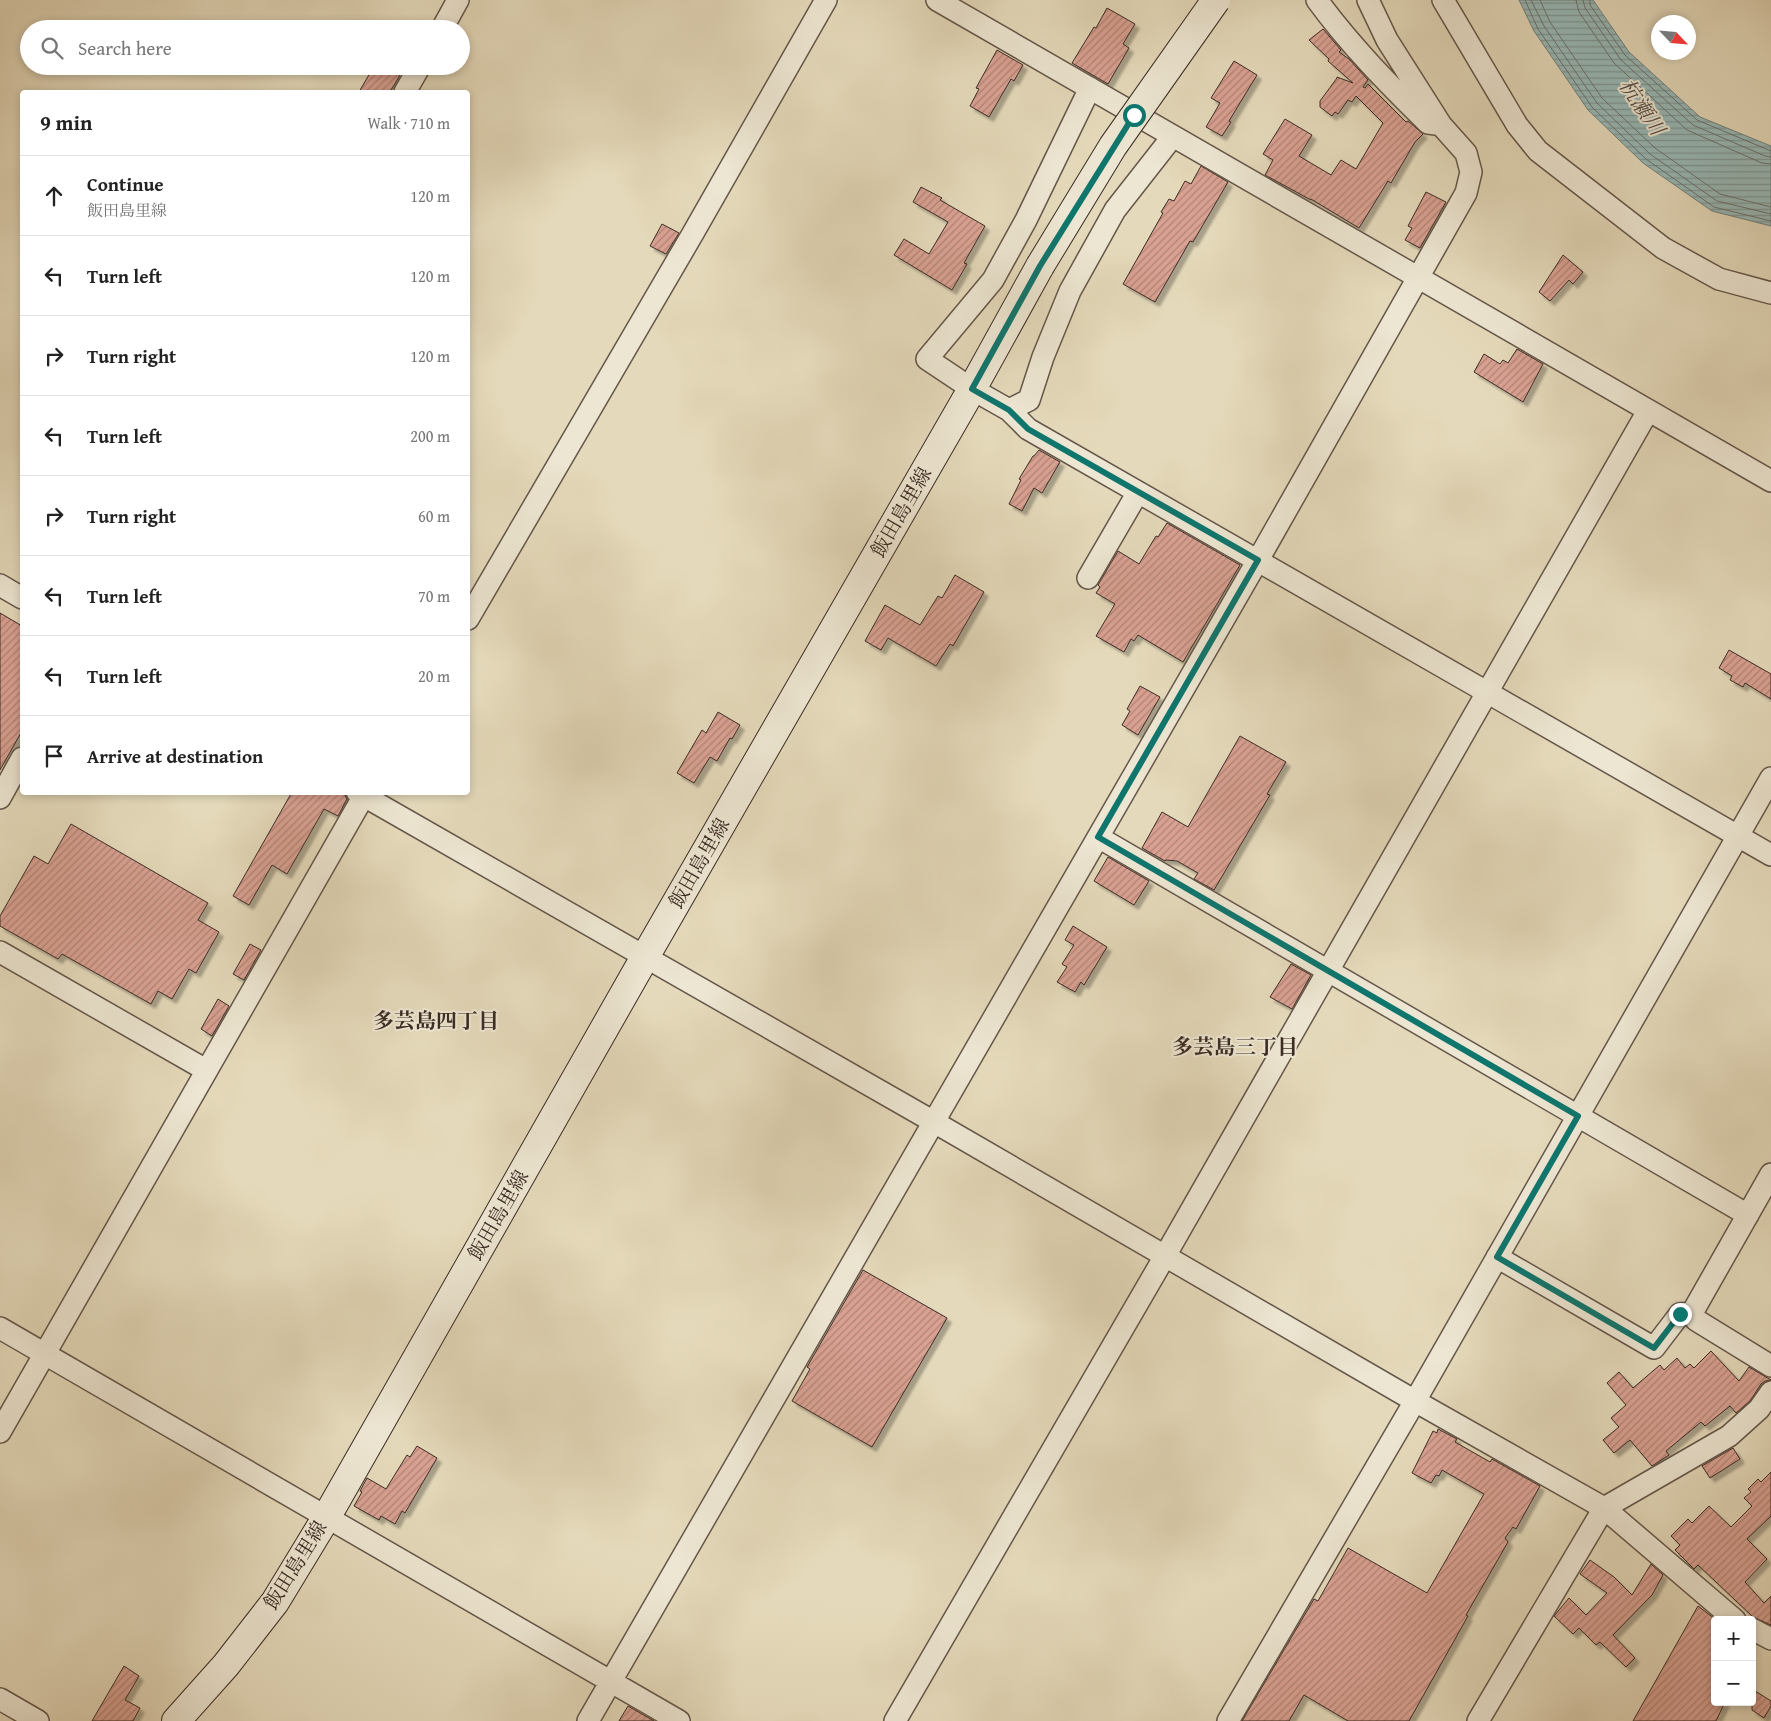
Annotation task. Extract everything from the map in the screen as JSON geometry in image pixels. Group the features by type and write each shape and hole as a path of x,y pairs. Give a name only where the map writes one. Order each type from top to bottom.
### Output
{"main road":[{"name":"飯田島里線","path":"176,1721 226,1665 275,1602 326,1518 644,957 972,389 1040,266 1118,139 1216,0"}],"street":[{"path":"447,20 458,0"},
{"path":"470,616 826,0"},
{"path":"937,0 1771,482"},
{"path":"1317,0 1336,26 1381,78 1428,123 1442,125"},
{"path":"588,1721 1258,560 1466,193 1471,172 1466,153 1442,125 1387,40 1368,0"},
{"path":"1442,0 1517,125 1538,151 1663,248 1719,279 1771,293"},
{"path":"406,90 415,75"},
{"path":"1090,88 1026,220 993,280 927,359 972,389 1009,410 1028,429 1771,855"},
{"path":"1009,410 1029,400 1070,291 1115,210 1173,136"},
{"path":"895,1721 1165,1256 1648,412"},
{"path":"1088,578 1138,492"},
{"path":"0,585 20,597"},
{"path":"0,798 20,762"},
{"path":"1228,1721 1415,1401 1771,778"},
{"path":"0,1432 361,795"},
{"path":"364,795 1604,1508 1731,1616"},
{"path":"1098,837 1748,1215"},
{"path":"0,952 206,1070"},
{"path":"1692,1313 1771,1174"},
{"path":"1497,1257 1654,1348 1680,1314 1692,1313"},
{"path":"1692,1313 1696,1320 1771,1366"},
{"path":"0,1328 679,1721"},
{"path":"1478,1721 1604,1508 1729,1436 1767,1408"},
{"path":"1756,1631 1771,1639"},
{"path":"1,1701 38,1721"}],"water":[{"name":"杭瀬川","path":"1519,0 1593,0 1629,52 1700,117 1771,146 1771,226 1712,211 1643,163 1588,110 1534,31"}],"building":[{"path":"1107,8 1135,24 1123,44 1129,48 1108,84 1072,63"},
{"path":"1323,29 1341,50 1339,52 1349,59 1368,80 1363,87 1365,88 1368,84 1406,122 1408,121 1423,134 1415,142 1391,183 1388,181 1359,228 1311,199 1265,175 1273,160 1263,154 1285,119 1312,135 1299,156 1331,175 1341,160 1356,169 1383,123 1356,96 1352,102 1348,100 1338,114 1335,112 1332,116 1320,107 1320,101 1337,77 1353,83 1328,61 1329,59 1309,40"},
{"path":"997,50 1023,65 1014,81 1011,79 989,117 970,106 979,89 976,88"},
{"path":"1234,61 1257,75 1222,136 1206,127 1220,103 1211,98"},
{"path":"369,75 400,75 391,90 360,90"},
{"path":"1201,166 1228,182 1193,242 1190,241 1155,302 1123,284 1169,199 1174,201 1185,181 1191,184"},
{"path":"921,187 942,198 940,200 985,226 964,263 967,264 952,290 894,255 904,239 929,254 948,222 913,202"},
{"path":"1426,192 1446,202 1420,248 1405,240 1412,228 1408,226"},
{"path":"662,224 679,233 666,254 650,246"},
{"path":"1563,255 1583,272 1573,284 1569,280 1550,301 1539,292"},
{"path":"1517,349 1543,364 1523,402 1474,372 1484,354 1500,364 1503,360 1508,363"},
{"path":"1039,450 1060,462 1042,493 1034,488 1022,511 1009,504 1021,480 1019,479 1033,456"},
{"path":"1167,523 1240,565 1183,662 1138,635 1134,641 1131,639 1124,652 1096,636 1115,604 1096,593 1100,587 1098,585 1118,551 1139,564 1156,536 1158,537"},
{"path":"955,575 984,592 953,646 950,644 936,666 888,638 881,650 865,641 885,605 920,625 938,596 942,598"},
{"path":"0,613 20,625 20,735 0,770"},
{"path":"1729,650 1771,674 1771,699 1745,683 1743,687 1730,680 1732,676 1719,668"},
{"path":"1140,686 1160,697 1138,735 1122,725 1130,711 1127,709"},
{"path":"718,712 740,725 717,761 710,757 694,783 677,773 702,730 706,733"},
{"path":"1240,736 1286,762 1267,794 1270,795 1214,890 1194,879 1198,873 1177,861 1165,861 1142,848 1162,812 1188,827"},
{"path":"290,795 345,795 347,799 338,816 324,809 287,874 272,865 249,905 233,896"},
{"path":"71,824 208,903 198,920 219,932 196,973 189,969 172,999 158,991 151,1004 62,954 58,959 0,926 0,916 34,856 48,864"},
{"path":"1108,857 1149,881 1134,905 1094,881"},
{"path":"1073,926 1107,947 1084,985 1081,982 1075,992 1057,982 1067,967 1062,964 1074,945 1065,940"},
{"path":"250,944 261,950 244,980 233,974"},
{"path":"1291,964 1311,975 1292,1009 1270,997"},
{"path":"218,999 229,1006 212,1036 201,1029"},
{"path":"863,1270 947,1318 872,1447 792,1401 810,1369 807,1367"},
{"path":"1711,1351 1739,1381 1749,1367 1771,1380 1761,1384 1750,1401 1736,1413 1730,1406 1705,1426 1701,1422 1666,1451 1669,1455 1652,1466 1630,1440 1614,1453 1603,1440 1619,1427 1611,1418 1626,1405 1607,1383 1619,1372 1633,1388 1660,1365 1664,1370 1677,1358 1685,1368 1690,1364 1694,1368"},
{"path":"1438,1429 1457,1439 1455,1442 1490,1462 1492,1459 1540,1486 1516,1529 1513,1527 1505,1538 1508,1542 1409,1721 1348,1721 1304,1695 1289,1721 1242,1721 1314,1599 1318,1601 1348,1548 1427,1593 1484,1494 1442,1470 1439,1476 1436,1475 1431,1483 1412,1473 1433,1431 1437,1433"},
{"path":"417,1446 437,1458 405,1513 402,1511 395,1524 381,1516 379,1520 354,1506 367,1478 386,1489 407,1455 410,1457"},
{"path":"1733,1448 1740,1459 1710,1478 1702,1466"},
{"path":"1771,1472 1771,1516 1747,1539 1767,1559 1745,1582 1764,1603 1771,1596 1771,1625 1756,1618 1756,1616 1752,1616 1698,1565 1694,1569 1675,1550 1680,1545 1671,1536 1688,1519 1692,1523 1709,1506 1731,1527 1752,1506 1744,1498 1751,1492 1748,1489 1758,1479 1761,1482"},
{"path":"1590,1560 1614,1577 1632,1595 1651,1564 1663,1575 1652,1595 1613,1635 1635,1658 1626,1667 1600,1642 1596,1645 1579,1628 1573,1634 1554,1616 1569,1598 1586,1615 1607,1593 1580,1574"},
{"path":"1698,1606 1711,1616 1711,1706 1723,1706 1716,1721 1633,1721"},
{"path":"124,1666 139,1676 125,1700 140,1708 133,1721 92,1721"},
{"path":"1756,1692 1771,1701 1771,1706 1764,1718 1752,1710 1752,1706 1756,1706"},
{"path":"628,1706 654,1721 619,1721"}],"district":[{"name":"多芸島四丁目","path":"436,1021"},
{"name":"多芸島三丁目","path":"1235,1047"}],"route":[{"path":"1134,115 1040,266 972,389 1009,410 1028,429 1258,560 1098,837 1578,1116 1497,1257 1654,1348 1680,1314"}]}
